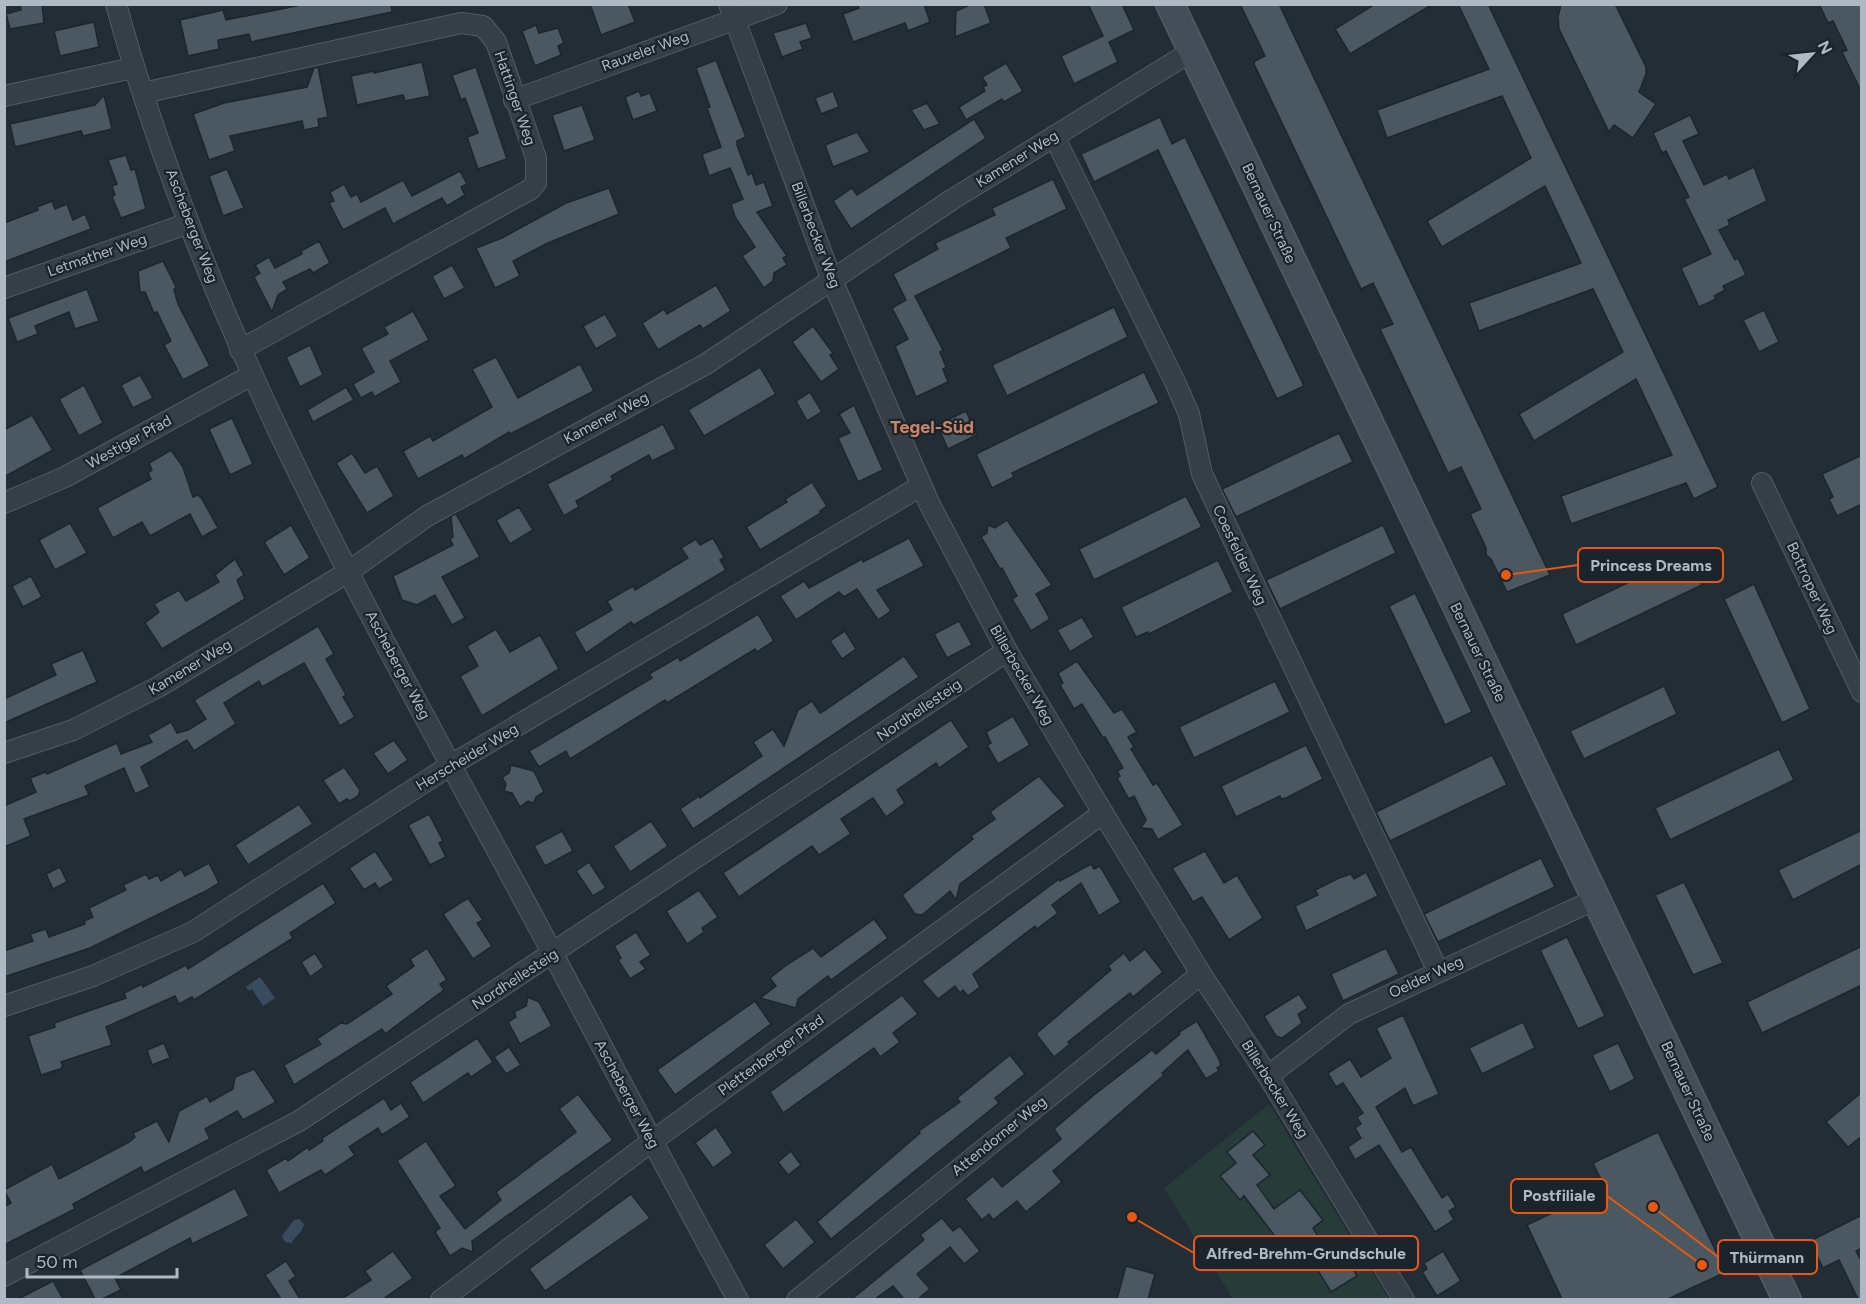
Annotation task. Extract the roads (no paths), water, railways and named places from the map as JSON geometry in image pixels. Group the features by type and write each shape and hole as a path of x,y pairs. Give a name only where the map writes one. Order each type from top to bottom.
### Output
{"main road":[{"name":"Bernauer Straße","path":"1170,4 1787,1299"}],"street":[{"name":"Ascheberger Weg","path":"116,4 134,68 189,223 252,375 348,572 554,954 651,1142 738,1299"},
{"name":"Rauxeler Weg","path":"514,100 731,12 777,4"},
{"name":"Billerbecker Weg","path":"731,12 831,278 921,486 1007,651 1201,974 1269,1076 1404,1299"},
{"name":"Hattinger Weg","path":"143,93 462,23 483,26 496,42 537,164 536,183 531,189 240,350"},
{"name":"Kamener Weg","path":"4,753 44,742 166,683 348,572 427,516 706,364 754,334 831,278 1192,51"},
{"path":"4,96 134,68"},
{"name":"Coesfelder Weg","path":"1054,136 1175,382 1189,414 1202,474 1438,971"},
{"name":"Letmather Weg","path":"4,288 189,223"},
{"name":"Westiger Pfad","path":"4,503 65,477 252,375"},
{"name":"Bottroper Weg","path":"1762,483 1862,692"},
{"name":"Herscheider Weg","path":"4,1006 93,976 193,932 228,912 451,765 921,486"},
{"name":"Nordhellesteig","path":"4,1276 298,1120 554,954 1007,651"},
{"name":"Plettenberger Pfad","path":"441,1299 651,1142 1103,813"},
{"name":"Oelder Weg","path":"1269,1076 1349,1014 1596,899"},
{"name":"Attendorner Weg","path":"797,1299 1201,974"}],"water":[{"path":"260,977 275,998 263,1006 252,989 249,991 246,987"},
{"path":"299,1219 304,1224 302,1230 291,1243 285,1242 282,1236 294,1220"}],"place":[{"name":"Princess Dreams","path":"1506,575"},
{"name":"Thürmann","path":"1653,1207"},
{"name":"Alfred-Brehm-Grundschule","path":"1132,1217"},
{"name":"Postfiliale","path":"1702,1265"}],"district":[{"name":"Tegel-Süd","path":"932,427"}]}
